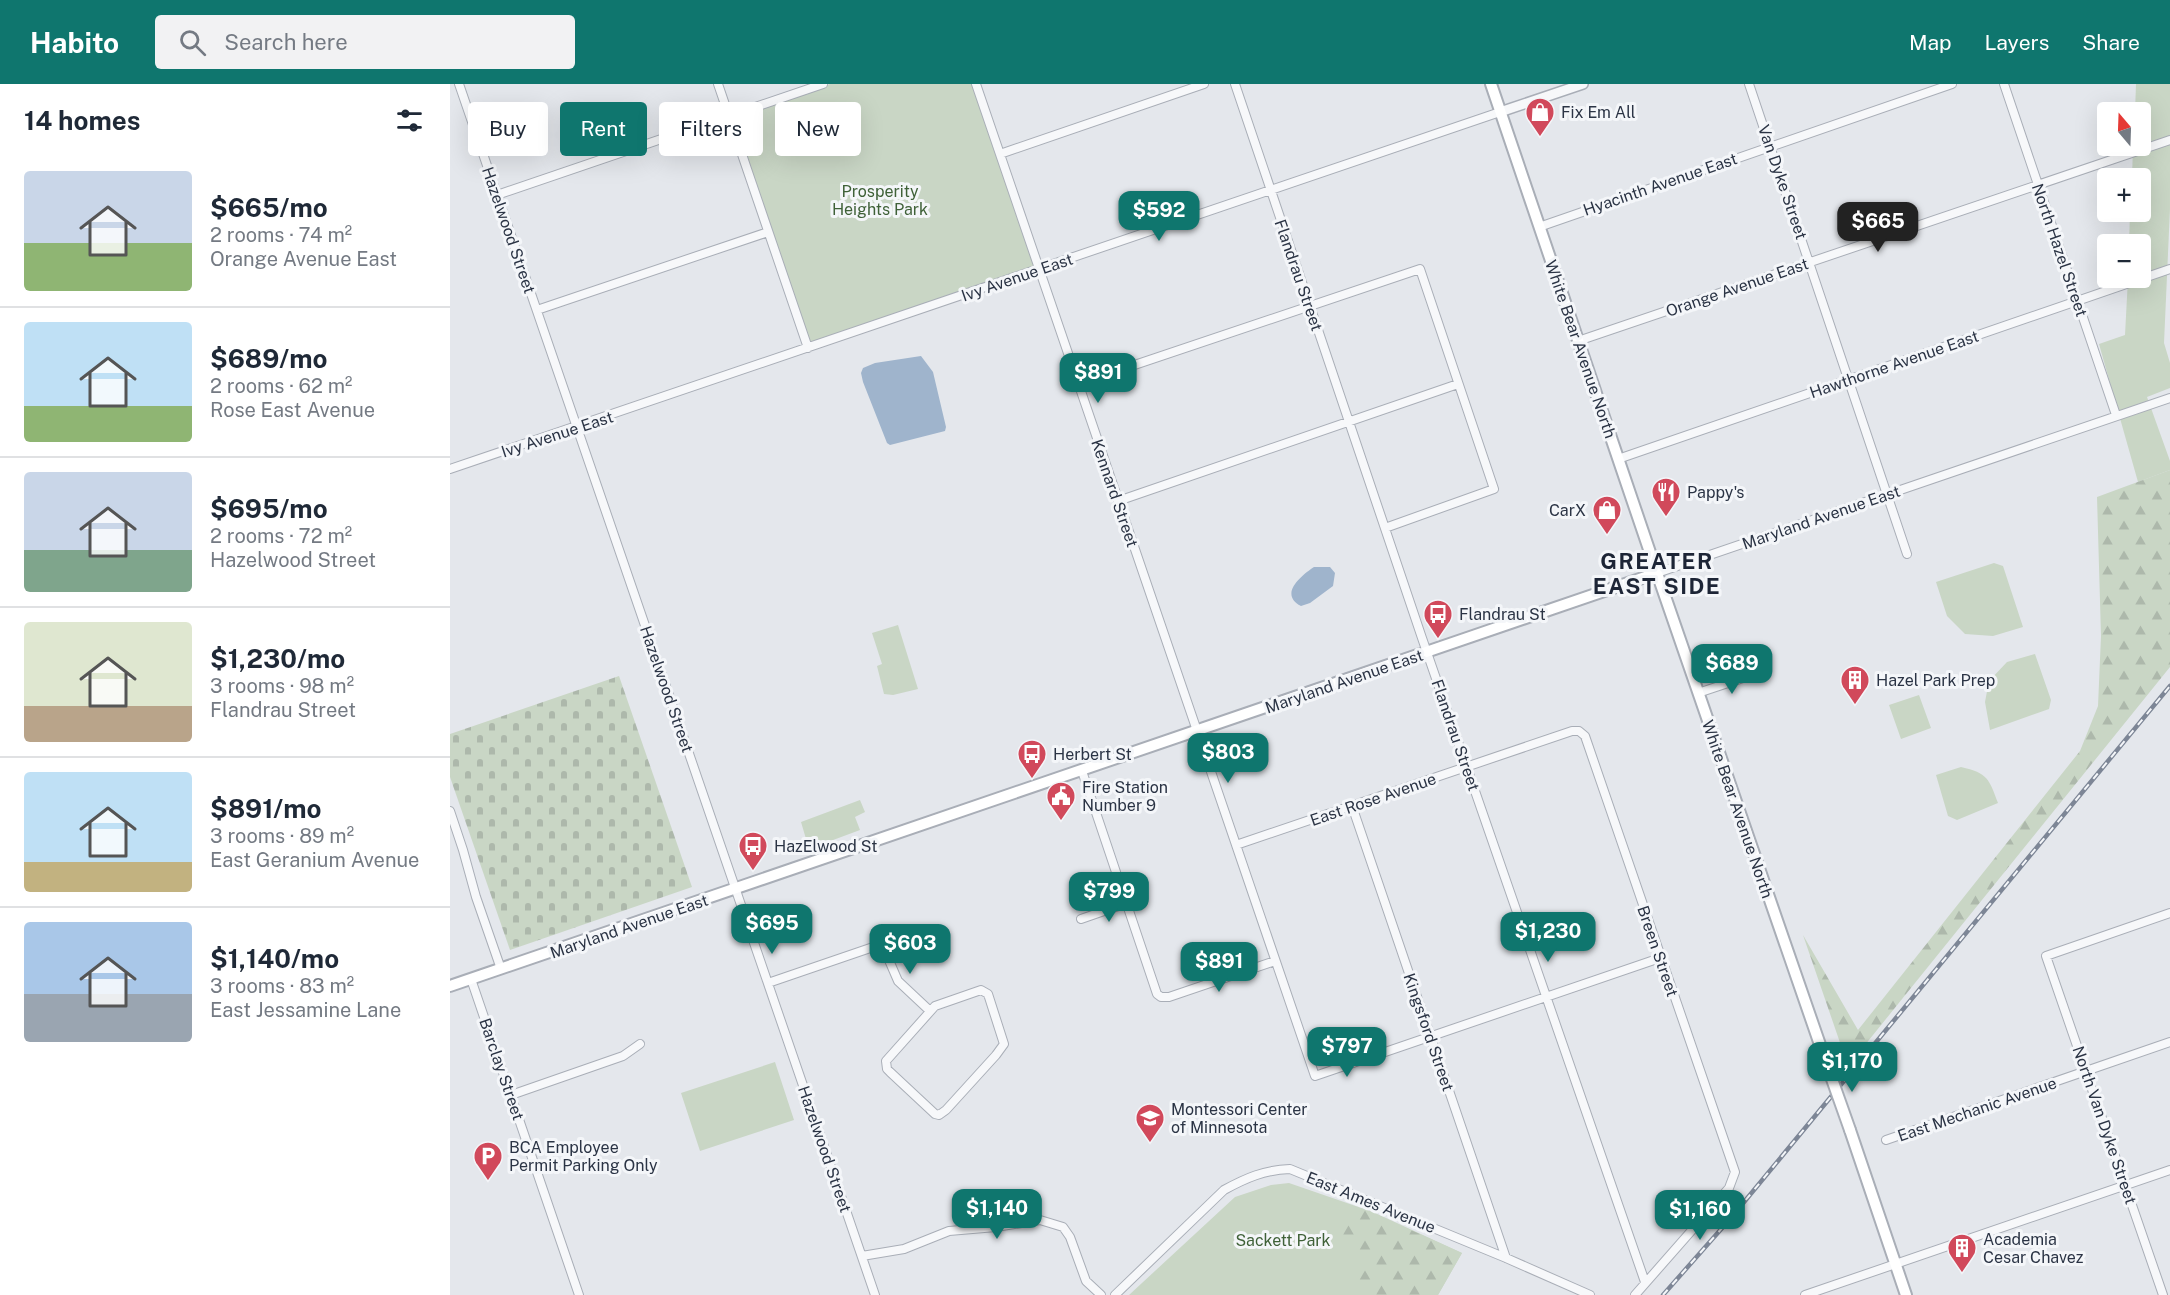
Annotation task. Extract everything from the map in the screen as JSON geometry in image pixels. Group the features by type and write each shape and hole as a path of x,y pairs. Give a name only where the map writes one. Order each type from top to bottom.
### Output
{"main road":[{"name":"White Bear Avenue North","path":"1491,84 1906,1295"},
{"name":"Maryland Avenue East","path":"450,986 1657,573"}],"street":[{"name":"Hazelwood Street","path":"459,84 875,1295"},
{"path":"718,84 724,102"},
{"path":"763,104 823,84"},
{"name":"Kennard Street","path":"976,84 1315,1076 1431,1036"},
{"path":"1000,154 1204,84"},
{"name":"Flandrau Street","path":"1235,84 1427,652 1645,1282"},
{"name":"Ivy Avenue East","path":"450,469 1583,84"},
{"name":"Van Dyke Street","path":"1749,84 1907,554"},
{"name":"Hyacinth Avenue East","path":"1539,227 1952,84"},
{"name":"North Hazel Street","path":"2004,84 2116,415"},
{"path":"497,195 659,140"},
{"name":"Orange Avenue East","path":"1578,341 2170,140"},
{"path":"742,156 808,348"},
{"path":"537,310 768,232"},
{"path":"1078,384 1420,269 1494,489 1385,528"},
{"name":"Hawthorne Avenue East","path":"1618,459 2170,269"},
{"path":"1118,501 1458,384"},
{"name":"Maryland Avenue East","path":"1657,573 2170,398"},
{"path":"1698,693 1758,673"},
{"name":"East Rose Avenue","path":"1236,845 1572,731 1579,731"},
{"name":"Breen Street","path":"1579,731 1585,736 1735,1172 1729,1188 1645,1282"},
{"path":"1082,771 1155,988 1161,997 1169,997 1275,961"},
{"name":"Kingsford Street","path":"1352,806 1506,1258"},
{"path":"450,811 501,969"},
{"path":"1082,919 1127,903"},
{"name":"North Van Dyke Street","path":"2163,1295 2046,956 2170,913"},
{"path":"768,983 882,944 898,981 930,1011"},
{"path":"1431,1036 1660,958"},
{"name":"Barclay Street","path":"471,979 579,1295"},
{"path":"976,991 985,991 990,998 1004,1039 1002,1049 939,1115 935,1114 907,1088 887,1069 886,1065 889,1058 930,1011 941,1002 976,991"},
{"name":"East Mechanic Avenue","path":"1886,1140 2170,1042"},
{"path":"511,1095 623,1056 640,1044"},
{"name":"East Ames Avenue","path":"1115,1295 1224,1190 1242,1180 1270,1170 1290,1169 1309,1175 1590,1295"},
{"path":"1805,1295 2170,1170"},
{"path":"861,1256 904,1248 949,1231 1040,1220 1063,1227 1070,1237 1086,1281 1101,1295"},
{"path":"1635,1295 1645,1282"}],"green space":[{"name":"Prosperity Heights Park","path":"830,84 976,84 1039,270 808,348 743,156 763,156 763,105"},
{"path":"2136,84 2170,84 2170,209 2164,343 2170,363 2170,388 2147,397 2170,461 2170,470 2138,482 2099,344 2125,335 2127,288 2151,288 2151,234 2129,234 2130,222 2151,222 2151,168 2132,168 2133,156 2151,156 2151,102 2135,102"},
{"path":"2170,470 2170,667 1848,1066 1803,935 1858,1030 2080,751 2098,706 2101,636 2097,497"},
{"path":"1994,563 2003,566 2023,627 1993,636 1965,634 1947,616 1936,582"},
{"path":"898,625 918,689 893,695 884,694 877,666 882,664 872,633"},
{"path":"2035,654 2051,700 2049,709 1990,730 1985,702 1989,681 2007,662"},
{"path":"619,676 692,887 510,950 450,777 450,734"},
{"path":"1919,695 1931,728 1901,739 1889,705"},
{"path":"1961,767 1977,772 1986,778 1998,803 1957,820 1948,816 1936,775"},
{"path":"860,800 865,812 855,817 860,830 809,849 801,822"},
{"path":"775,1062 794,1120 700,1151 681,1093"},
{"name":"Sackett Park","path":"1289,1183 1373,1212 1462,1253 1438,1295 1129,1295 1235,1197 1271,1185"},
{"path":"1364,1209 1462,1253 1438,1295 1359,1295 1352,1257 1336,1240 1336,1233 1344,1219"}],"water":[{"path":"921,356 933,372 945,431 890,445 887,443 861,373 863,368 875,363"},
{"path":"1314,567 1330,567 1335,573 1333,586 1310,603 1301,606 1294,601 1292,590 1294,585"}],"railway":[{"path":"1663,1295 1730,1219 2170,686"}],"place":[{"name":"Fix Em All","path":"1540,138"},
{"name":"Pappy's","path":"1666,518"},
{"name":"CarX","path":"1607,536"},
{"name":"Flandrau St","path":"1438,640"},
{"name":"Hazel Park Prep","path":"1855,706"},
{"name":"Herbert St","path":"1032,780"},
{"name":"Fire Station Number 9","path":"1061,822"},
{"name":"HazElwood St","path":"753,872"},
{"name":"Montessori Center of Minnesota","path":"1150,1144"},
{"name":"BCA Employee Permit Parking Only","path":"488,1182"},
{"name":"Academia Cesar Chavez","path":"1962,1274"}],"district":[{"name":"GREATER EAST SIDE","path":"1657,574"}]}
